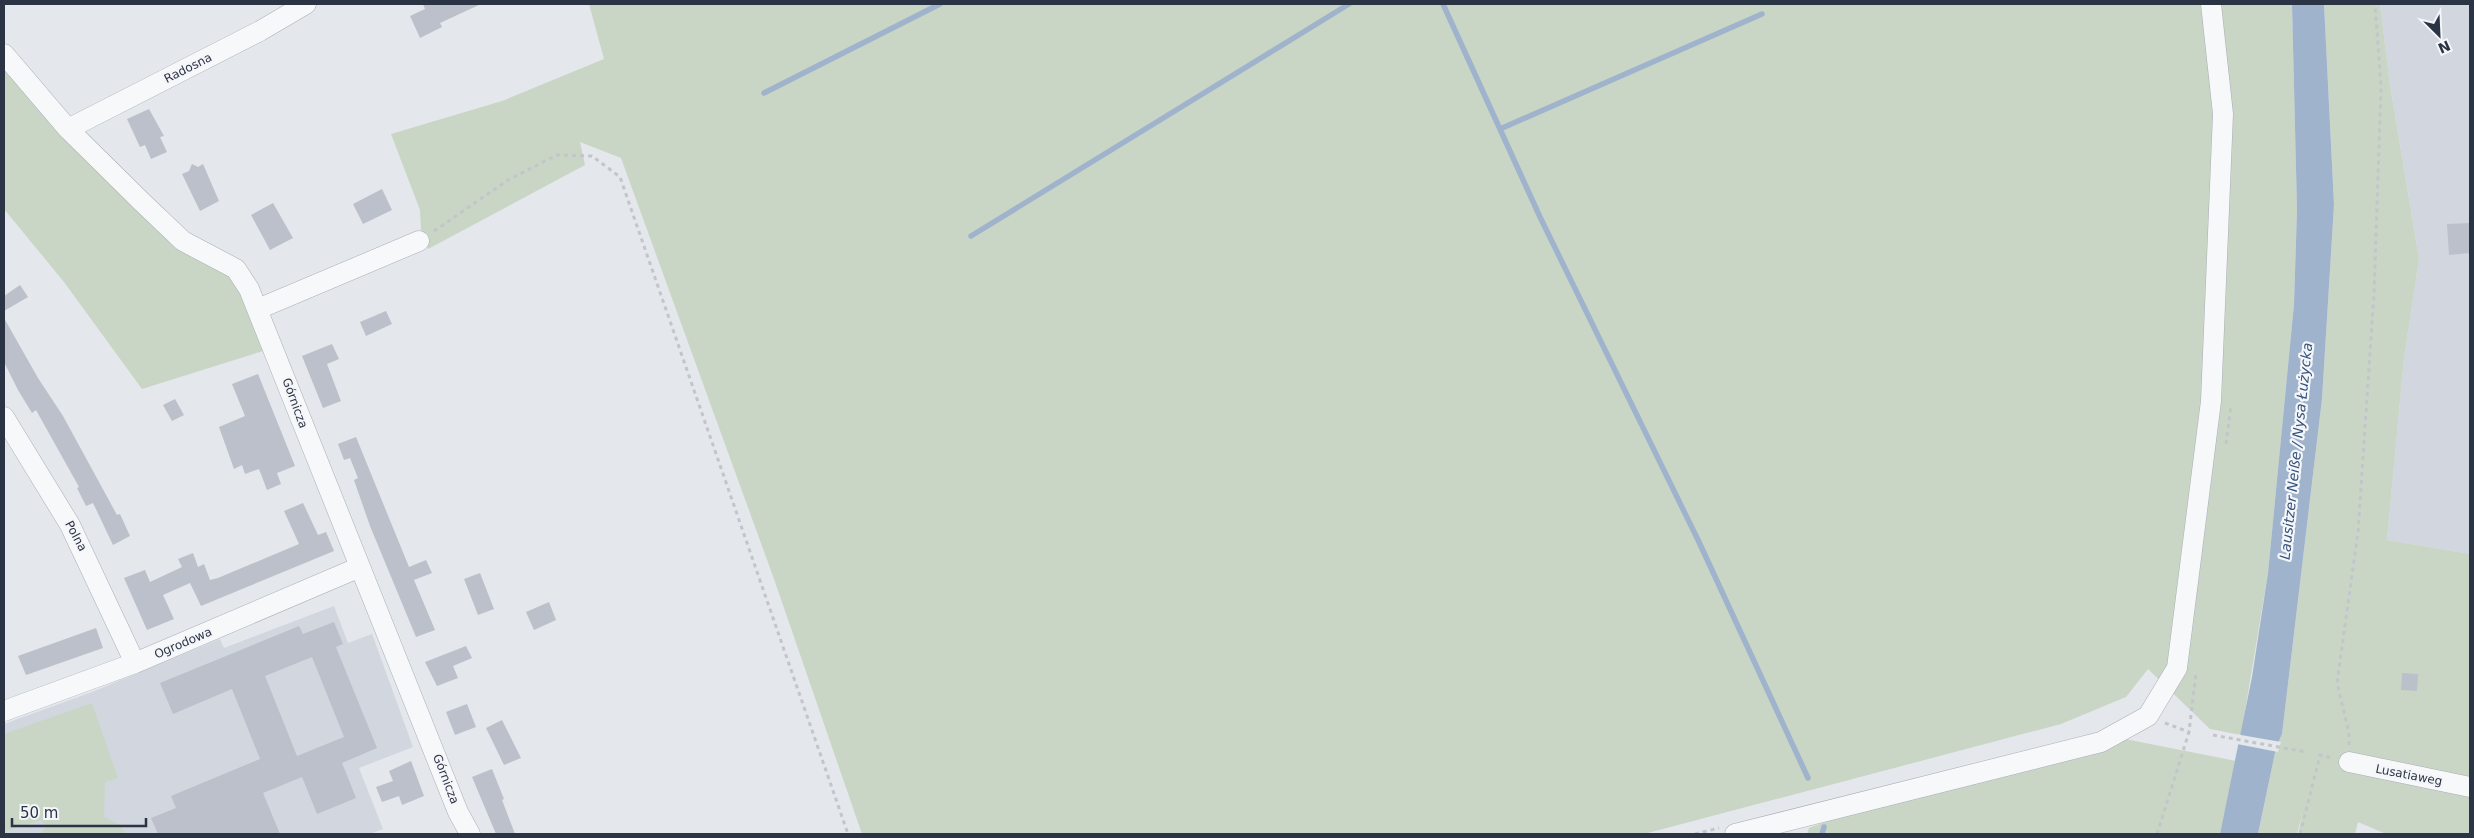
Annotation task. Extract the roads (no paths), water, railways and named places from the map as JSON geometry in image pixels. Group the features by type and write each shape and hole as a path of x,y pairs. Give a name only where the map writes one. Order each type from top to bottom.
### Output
{"street":[{"name":"Radosna","path":"68,129 260,31 306,4"},
{"path":"1737,834 2101,742 2148,716 2177,668 2211,401 2222,114 2211,4"},
{"name":"Górnicza","path":"4,54 68,129 183,242 236,270 249,289 412,692 458,812 470,834"},
{"path":"258,309 419,241"},
{"name":"Polna","path":"4,417 70,525 135,663"},
{"name":"Ogrodowa","path":"4,711 135,663 360,567"},
{"name":"Lusatiaweg","path":"2349,762 2470,787"}],"water":[{"name":"Lausitzer Neiße / Nysa Łużycka","path":"2292,4 2324,4 2334,205 2322,399 2282,734 2276,748 2258,834 2220,834 2252,677 2268,573 2294,304 2297,210"}],"waterway":[{"path":"764,93 940,4"},
{"path":"971,236 1349,4"},
{"path":"1443,4 1540,217 1699,542 1808,778"},
{"path":"1500,129 1762,14"},
{"path":"1822,834 1824,827"}]}
